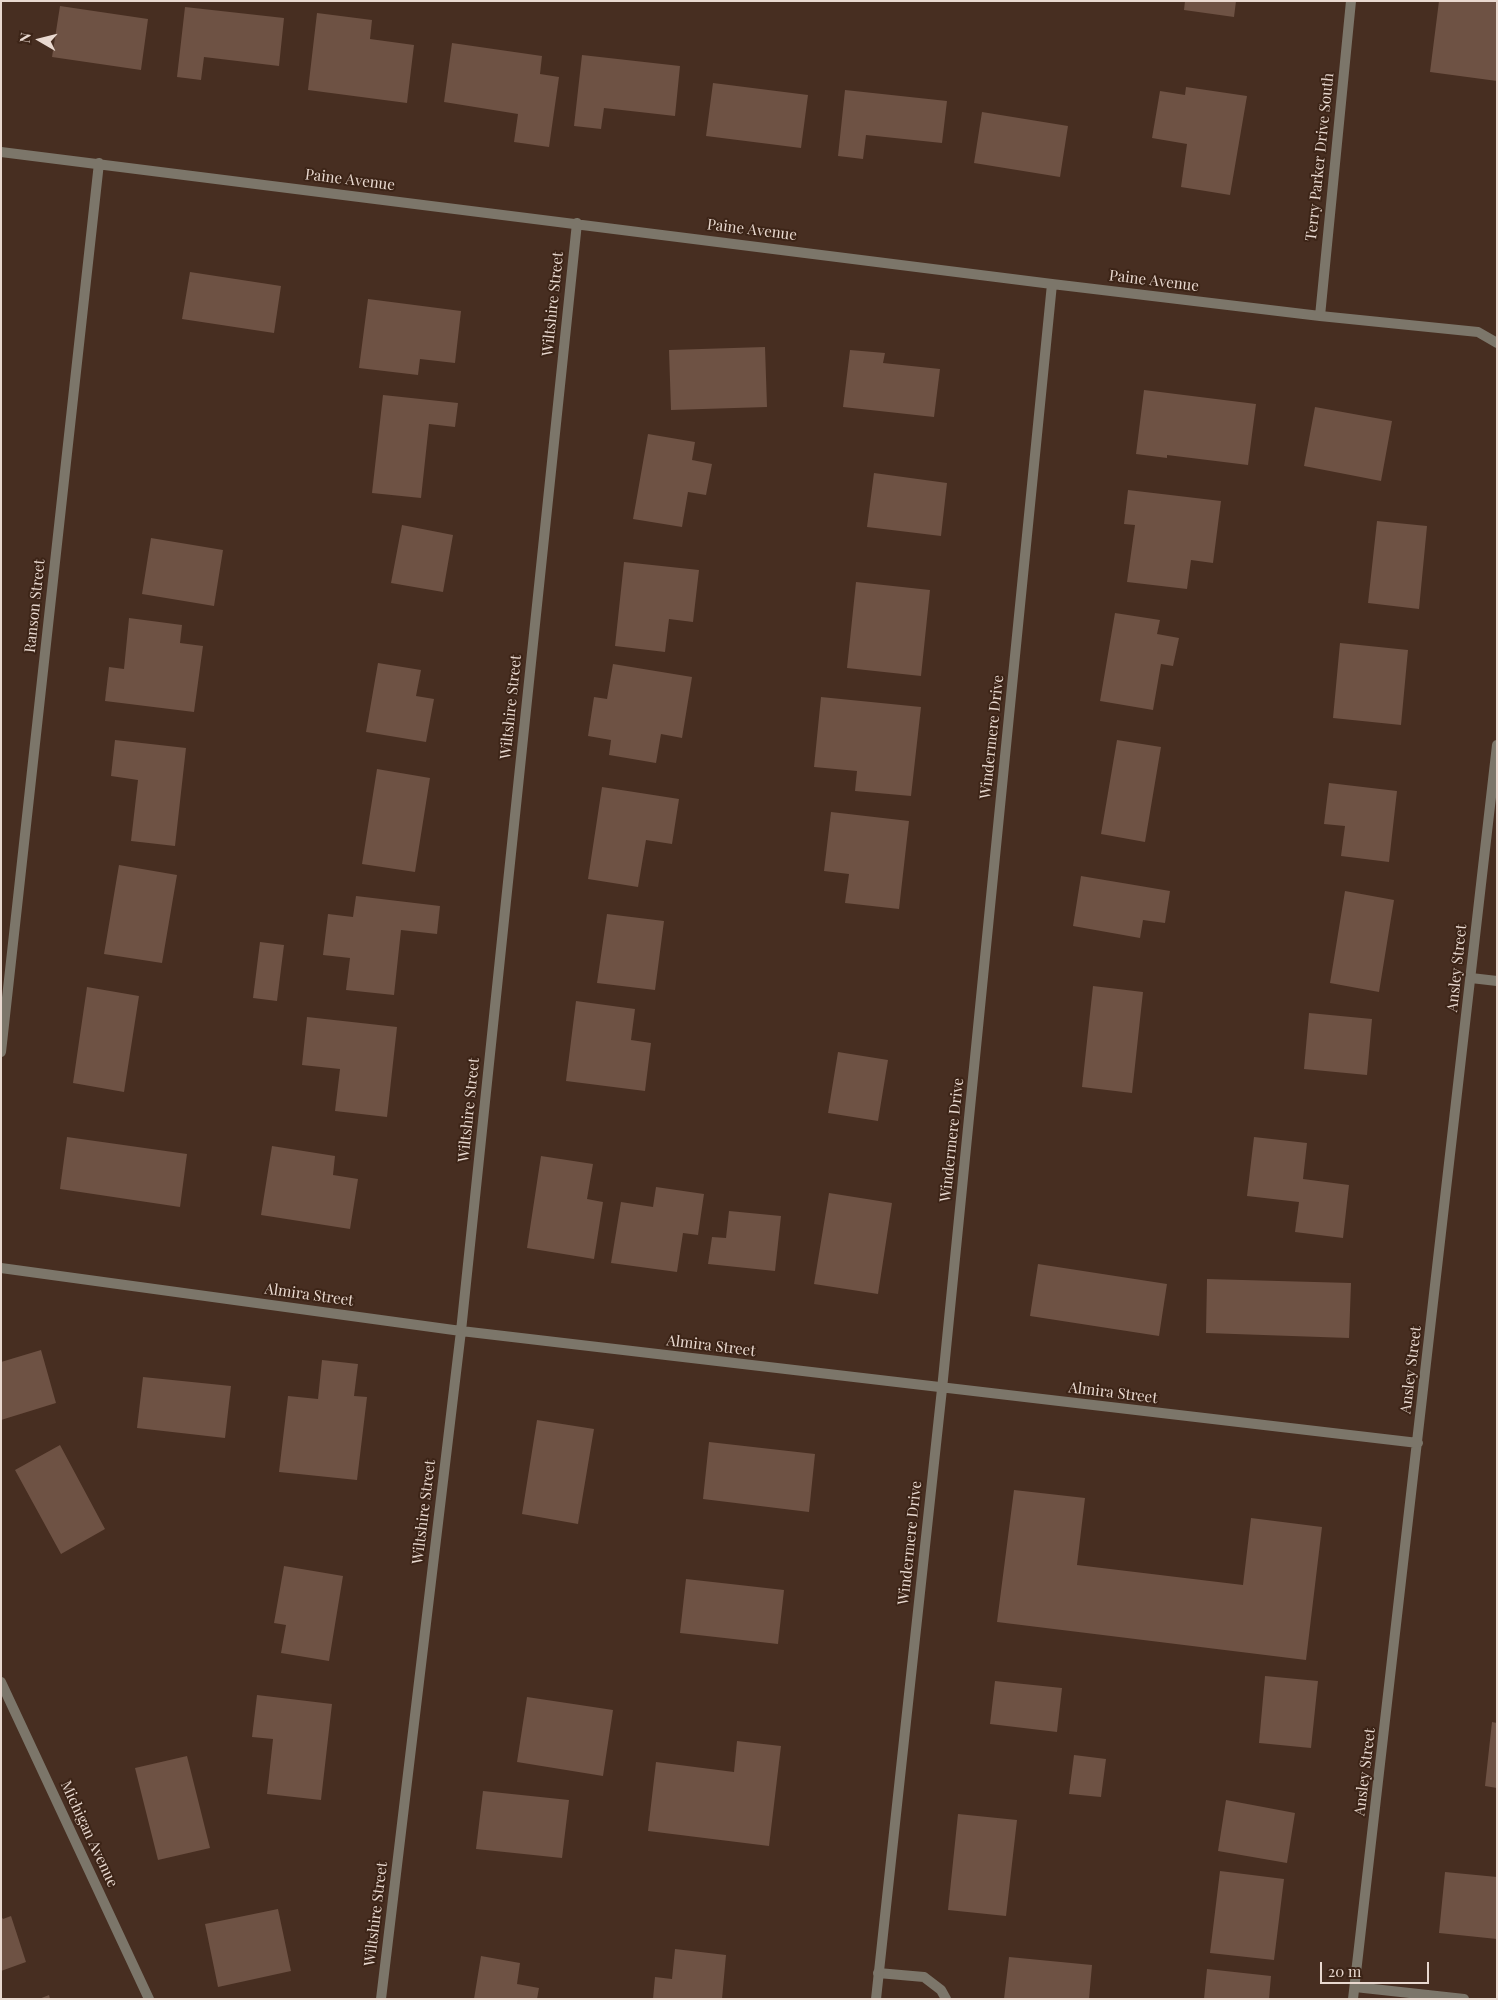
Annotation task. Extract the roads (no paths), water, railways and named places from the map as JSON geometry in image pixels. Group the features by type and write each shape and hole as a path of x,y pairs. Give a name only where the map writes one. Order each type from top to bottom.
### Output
{"street":[{"name":"Terry Parker Drive South","path":"1320,316 1351,1"},
{"name":"Paine Avenue","path":"1,152 1052,284 1320,316 1478,332 1497,343"},
{"name":"Ranson Street","path":"1,1052 98,163"},
{"name":"Wiltshire Street","path":"381,1999 460,1330 577,223"},
{"name":"Windermere Drive","path":"876,1999 942,1389 1052,284"},
{"name":"Ansley Street","path":"1354,1999 1497,745"},
{"path":"1471,978 1497,981"},
{"name":"Almira Street","path":"1,1268 460,1330 942,1389 1418,1443"},
{"name":"Michigan Avenue","path":"1,1682 149,1999"},
{"path":"878,1973 924,1977 942,1990 946,1999"},
{"path":"1355,1987 1464,1999"}]}
